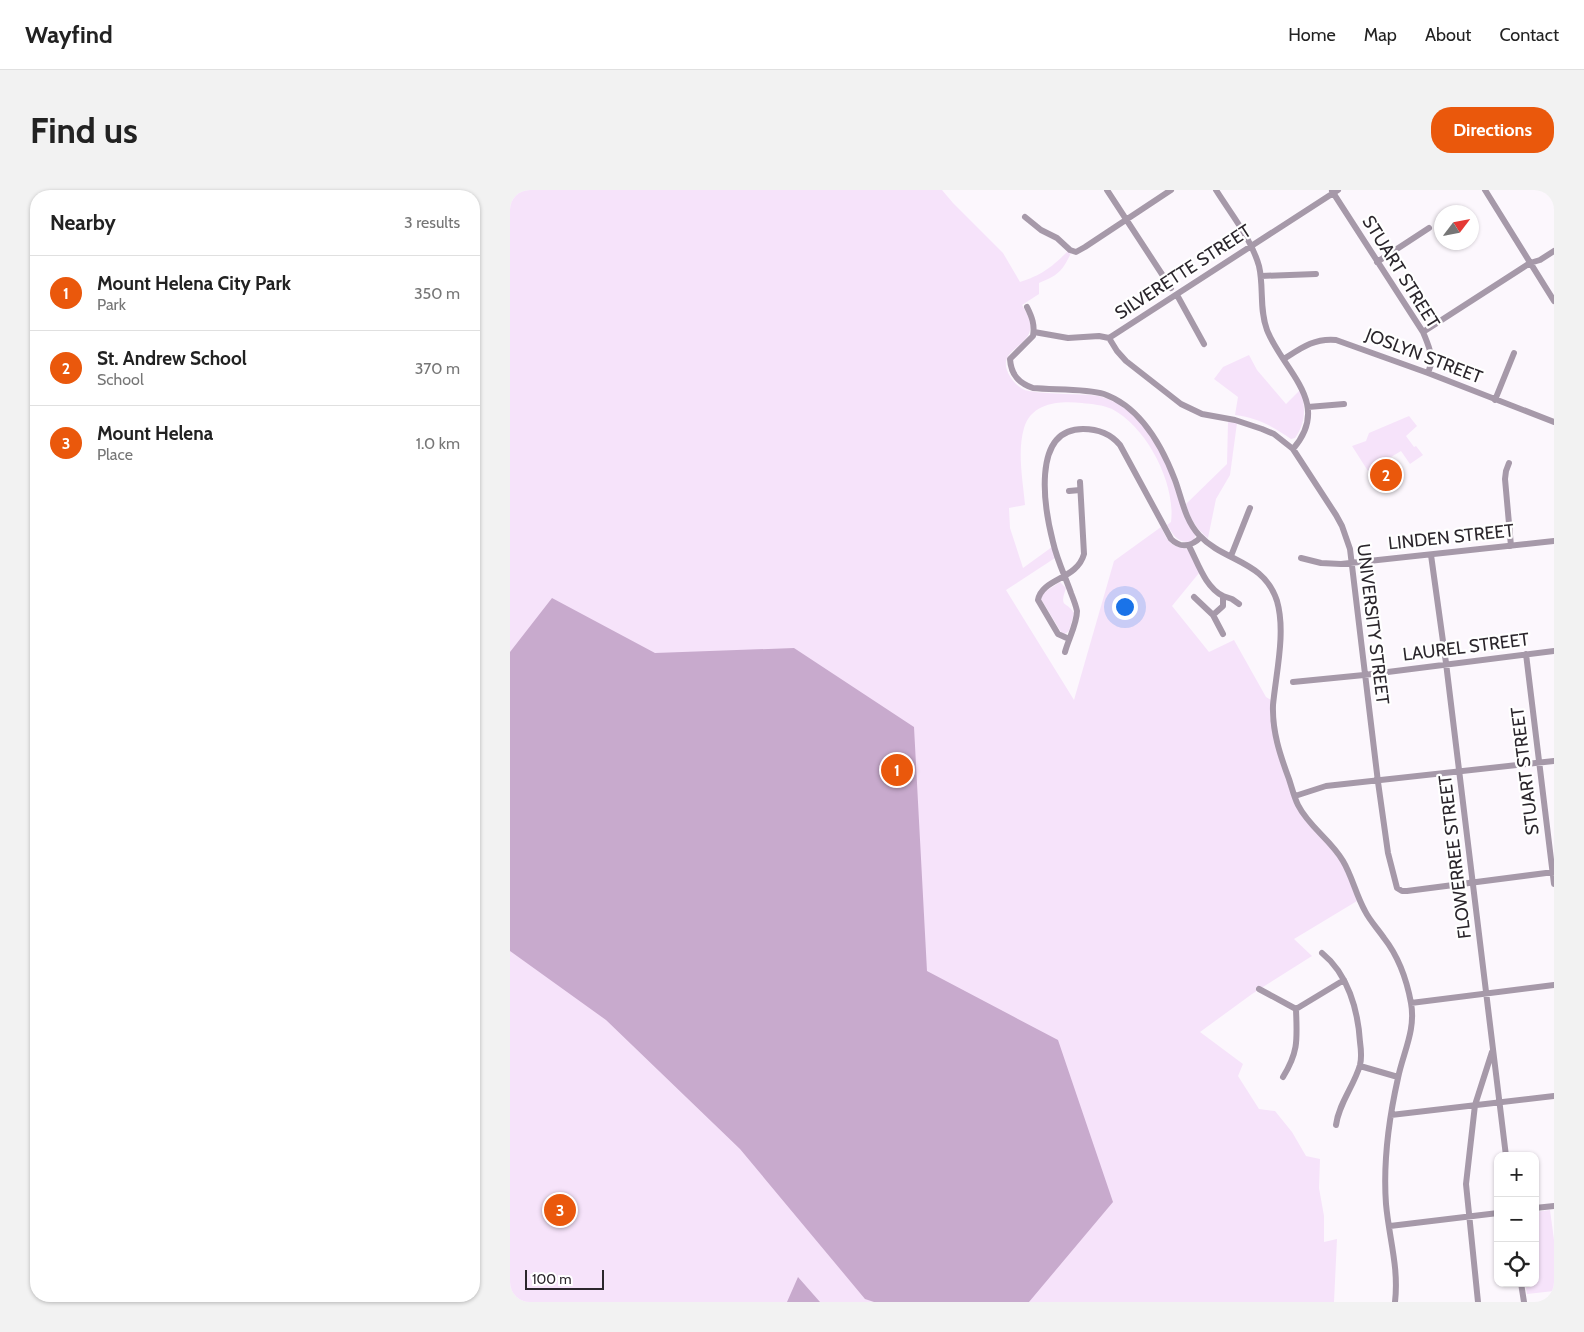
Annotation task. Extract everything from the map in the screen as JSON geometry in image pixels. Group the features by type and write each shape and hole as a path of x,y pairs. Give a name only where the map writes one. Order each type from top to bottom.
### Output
{"street":[{"path":"1107,190 1171,288"},
{"path":"1025,217 1041,230 1057,238 1070,250 1076,252 1171,190"},
{"path":"1216,190 1252,246 1261,276 1265,324 1271,340 1303,390 1308,407 1305,429 1293,449"},
{"name":"SILVERETTE STREET","path":"1034,332 1068,338 1099,336 1109,338 1334,191"},
{"name":"STUART STREET","path":"1334,191 1377,262 1423,332 1431,351 1428,373"},
{"path":"1488,191 1554,301"},
{"path":"1377,262 1429,228"},
{"path":"1423,332 1530,263 1540,260 1554,251"},
{"path":"1261,276 1316,274"},
{"path":"1177,295 1204,344"},
{"path":"1027,307 1033,319 1034,332 1033,336 1010,359 1014,375 1022,384 1033,388 1102,393 1115,399 1132,411 1156,439 1168,461 1191,524 1201,537 1259,573 1272,588 1277,602 1280,629 1273,719 1274,735 1294,796 1310,823 1343,861 1366,914 1396,955 1411,1003 1413,1018 1409,1041 1398,1077 1391,1115 1385,1186 1386,1208 1396,1271 1396,1302"},
{"name":"UNIVERSITY STREET","path":"1109,338 1117,351 1126,360 1180,404 1202,414 1262,428 1274,434 1293,449 1304,463 1342,526 1350,548 1378,782 1388,853 1397,888 1407,891 1473,882"},
{"name":"JOSLYN STREET","path":"1284,359 1308,344 1321,339 1336,340 1428,373 1554,422"},
{"path":"1495,400 1514,354"},
{"path":"1308,407 1344,404"},
{"path":"1065,652 1077,611 1053,543 1044,484 1047,456 1061,437 1073,430 1095,430 1116,440 1125,453 1171,540 1179,545 1189,546 1201,537"},
{"path":"1510,463 1505,479 1511,546"},
{"path":"1069,639 1058,634 1038,600 1042,591 1064,575 1073,572 1082,562 1084,554 1080,482"},
{"path":"1069,491 1080,490"},
{"path":"1230,556 1250,508"},
{"name":"LINDEN STREET","path":"1301,558 1321,564 1351,563 1431,556 1554,541"},
{"path":"1189,546 1208,584 1213,590 1239,604"},
{"name":"FLOWERREE STREET","path":"1431,556 1460,773 1505,1152"},
{"path":"1194,596 1213,615 1223,634"},
{"path":"1213,615 1223,606 1223,596"},
{"name":"LAUREL STREET","path":"1293,682 1554,651"},
{"name":"STUART STREET","path":"1526,654 1554,884"},
{"path":"1294,796 1326,786 1378,782 1554,761"},
{"path":"1473,882 1553,872"},
{"path":"1322,953 1336,967 1344,980 1356,1010 1360,1027 1360,1066 1339,1111 1336,1125"},
{"path":"1296,1009 1344,980"},
{"path":"1411,1003 1554,985"},
{"path":"1259,989 1296,1009"},
{"path":"1283,1077 1292,1063 1296,1049 1296,1009"},
{"path":"1478,1302 1466,1184 1475,1105 1493,1047"},
{"path":"1360,1066 1398,1077"},
{"path":"1391,1115 1554,1096"},
{"path":"1539,1208 1554,1206"},
{"path":"1390,1226 1494,1213"},
{"path":"1522,1287 1524,1302"}],"shaded area":[{"path":"510,190 942,190 1003,253 1020,282 1046,270 1068,251 1071,253 1059,272 1039,283 1039,294 1022,305 1029,320 1030,330 1023,342 1008,356 1006,362 1007,369 1011,378 1021,388 1026,390 1099,396 1113,401 1136,417 1154,440 1161,453 1184,515 1196,535 1193,541 1180,541 1167,525 1171,522 1171,507 1164,474 1147,443 1125,417 1112,409 1097,405 1065,402 1048,405 1033,413 1024,428 1021,457 1025,505 1009,508 1010,528 1023,568 1052,547 1055,558 1006,590 1074,700 1114,561 1161,527 1172,544 1190,550 1199,573 1172,606 1209,652 1234,640 1266,697 1271,700 1270,718 1294,801 1341,860 1357,901 1294,939 1312,956 1252,994 1200,1032 1243,1064 1238,1076 1259,1109 1275,1111 1292,1132 1306,1156 1320,1159 1319,1188 1324,1216 1324,1242 1337,1239 1334,1302 510,1302"},
{"path":"1249,355 1257,370 1286,404 1300,390 1304,414 1299,432 1295,438 1291,439 1258,420 1235,415 1238,397 1214,379 1223,367"},
{"path":"1409,416 1417,426 1406,436 1423,455 1410,464 1401,451 1368,471 1352,446 1366,441 1369,433"},
{"path":"1228,422 1237,423 1230,475 1216,499 1208,538 1194,523 1186,504 1227,464"},
{"path":"1060,582 1066,588 1063,602 1074,613 1069,631 1065,634 1061,632 1041,599 1043,593"},
{"path":"552,598 655,653 794,648 914,727 927,971 1058,1040 1113,1202 1029,1302 874,1302 865,1299 740,1149 606,1020 510,951 510,652"},
{"path":"1550,1210 1554,1240 1554,1291 1527,1294 1526,1287 1539,1287 1539,1211"},
{"path":"798,1277 820,1302 787,1302"}],"place":[{"name":"St. Andrew School","path":"1386,475"},
{"name":"Mount Helena City Park","path":"897,770"},
{"name":"Mount Helena","path":"560,1210"}]}
